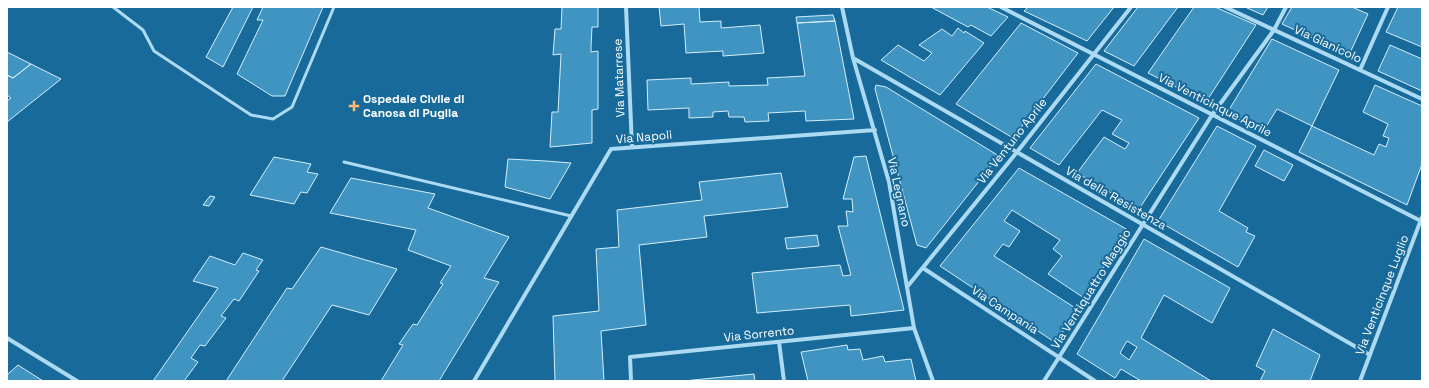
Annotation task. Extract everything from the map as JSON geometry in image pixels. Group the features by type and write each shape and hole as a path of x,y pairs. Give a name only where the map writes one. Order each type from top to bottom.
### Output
{"street":[{"name":"Via Matarrese","path":"626,7 632,148"},
{"name":"Via Legnano","path":"842,7 853,58 889,182 914,328 933,381"},
{"name":"Via Venticinque Aprile","path":"1001,7 1212,115 1421,219"},
{"name":"Via Ventuno Aprile","path":"907,287 1017,152 1131,7"},
{"name":"Via Gianicolo","path":"1226,7 1422,99"},
{"name":"Via Ventiquattro Maggio","path":"1044,381 1212,115 1274,30 1286,7"},
{"path":"1360,70 1388,7"},
{"name":"Via della Resistenza","path":"853,58 1143,226 1370,355"},
{"name":"Via Napoli","path":"474,381 611,149 875,130"},
{"name":"Via Venticinque Luglio","path":"1360,381 1421,219"},
{"name":"Via Campania","path":"923,268 1095,381"},
{"name":"Via Sorrento","path":"631,381 630,357 914,328"},
{"path":"7,338 77,381"},
{"path":"779,342 784,381"}],"lane":[{"path":"112,7 143,30 154,51 251,116 273,119 292,107 334,7"},
{"path":"344,162 571,216"}],"building":[{"path":"233,7 253,7 223,67 206,57"},
{"path":"263,7 323,7 285,96 272,96 237,74 263,20 257,20"},
{"path":"562,7 598,7 598,27 592,27 591,52 598,51 598,109 592,110 592,143 550,147 552,112 558,112 561,54 553,55 555,29 561,29"},
{"path":"659,7 699,7 700,22 721,21 721,28 760,25 764,53 723,56 723,51 686,53 684,24 661,26"},
{"path":"931,7 987,7 1008,17 991,36 971,25 968,27"},
{"path":"1028,7 1114,7 1087,41 1024,11"},
{"path":"1138,7 1178,7 1134,66 1104,51"},
{"path":"1194,7 1215,7 1256,25 1206,102 1148,73"},
{"path":"1245,7 1268,7 1263,15"},
{"path":"1292,7 1352,7 1368,14 1349,55 1282,24"},
{"path":"1398,7 1422,7 1422,47 1386,32"},
{"path":"833,15 835,21 797,23 796,17"},
{"path":"835,21 854,119 806,121 805,111 768,113 769,121 745,122 744,117 729,117 728,111 713,112 713,117 689,118 689,108 648,110 647,80 691,78 691,84 729,82 729,86 768,85 767,78 805,76 797,23"},
{"path":"1021,23 1078,53 1013,138 956,104"},
{"path":"958,28 964,33 965,31 984,43 940,95 881,60 898,45 924,61 932,53 919,45 942,29 952,36"},
{"path":"1272,39 1339,70 1312,126 1277,109 1263,132 1227,113"},
{"path":"1390,45 1422,59 1422,91 1378,71"},
{"path":"7,52 31,64 13,78 7,75"},
{"path":"31,64 61,79 7,122 7,101 11,98 7,95 7,75 13,78"},
{"path":"1096,64 1199,118 1139,209 1077,173 1104,137 1125,149 1129,143 1112,134 1122,120 1102,110 1059,165 1030,148"},
{"path":"876,85 886,87 999,156 926,248 917,245 875,89"},
{"path":"1375,85 1422,106 1422,164 1407,205 1299,152 1312,126 1374,155 1379,144 1386,147 1389,138 1383,136 1388,124 1363,112"},
{"path":"1217,126 1256,146 1219,211 1248,228 1246,232 1255,236 1238,267 1158,221"},
{"path":"1264,150 1293,165 1284,181 1255,166"},
{"path":"866,156 904,310 851,316 850,305 757,313 752,273 840,265 843,276 851,275 838,226 848,226 846,211 853,212 852,199 843,199 854,157"},
{"path":"274,157 311,164 307,172 318,174 307,193 301,192 294,204 250,195"},
{"path":"508,159 571,163 550,199 505,187"},
{"path":"1019,168 1128,230 1084,298 1048,274 1062,256 1053,249 1060,240 1012,210 1004,221 1020,231 1009,247 1003,244 994,256 1077,309 1056,343 940,266"},
{"path":"781,173 788,207 704,216 707,237 639,245 646,325 601,331 604,381 555,381 553,316 599,311 596,249 619,247 617,210 702,200 699,182"},
{"path":"351,178 435,194 428,208 509,237 484,278 499,282 439,381 381,381 403,345 399,344 413,324 417,325 443,284 440,283 451,266 408,250 416,230 330,213"},
{"path":"210,196 215,197 209,206 203,205"},
{"path":"817,235 819,246 787,249 785,238"},
{"path":"1144,239 1230,288 1212,323 1164,295 1141,338 1211,381 1141,381 1121,369 1115,378 1077,354","holes":["1127,341 1137,347 1129,360 1120,353"]},
{"path":"321,247 397,269 369,315 332,305 282,381 226,381 287,288 292,289"},
{"path":"243,253 263,260 256,270 259,271 239,301 234,299 221,316 226,318 205,346 200,345 191,358 198,362 184,381 153,381 218,288 193,281 210,256 235,265"},
{"path":"1273,329 1320,355 1310,381 1260,381 1265,371 1256,366"},
{"path":"847,345 848,350 860,349 863,360 883,356 885,362 911,359 916,381 808,381 801,352"},
{"path":"18,365 43,381 7,381 7,375"},
{"path":"754,374 755,381 683,381"}],"place":[{"name":"Ospedale Civile di Canosa di Puglia","path":"354,106"}]}
